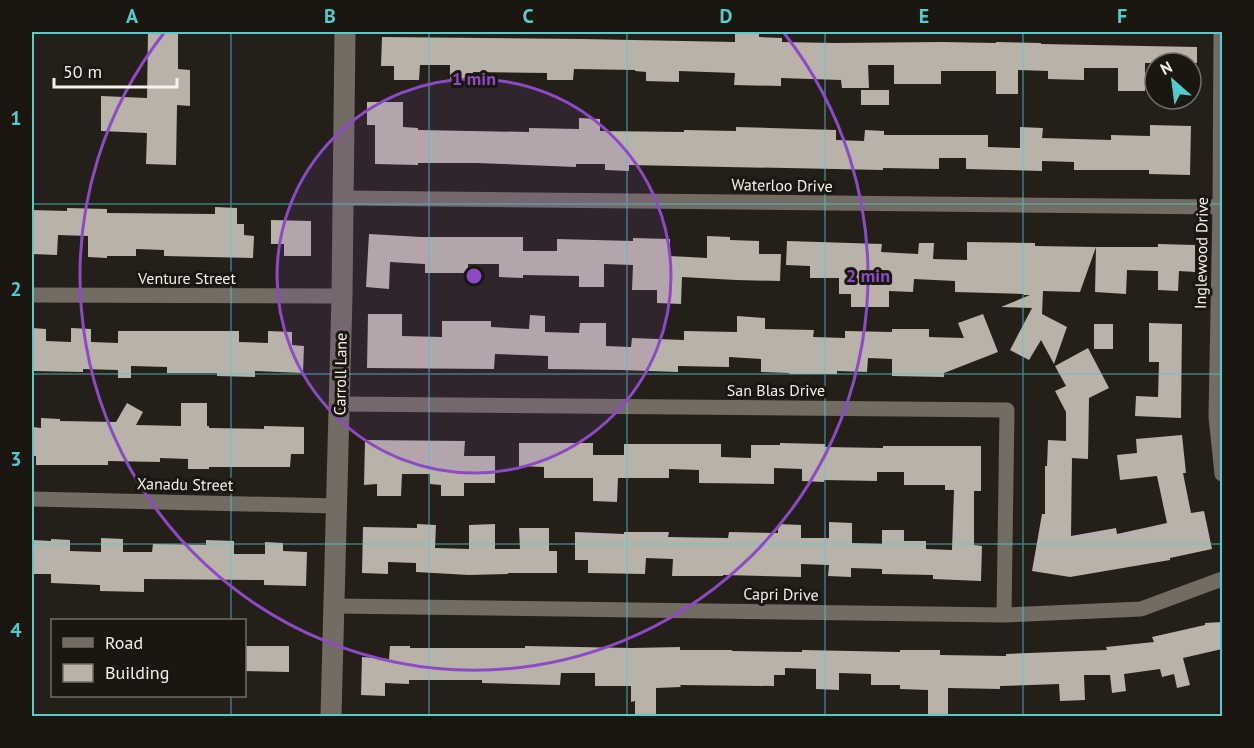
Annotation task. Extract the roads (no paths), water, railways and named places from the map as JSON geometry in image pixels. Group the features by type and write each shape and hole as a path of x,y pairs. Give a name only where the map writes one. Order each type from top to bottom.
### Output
{"street":[{"name":"Carroll Lane","path":"331,717 340,404 345,32"},
{"name":"Inglewood Drive","path":"1221,32 1216,417 1222,474"},
{"name":"Waterloo Drive","path":"344,198 1220,207"},
{"name":"Venture Street","path":"32,295 342,296"},
{"name":"San Blas Drive","path":"340,404 1006,410 1004,615"},
{"name":"Xanadu Street","path":"32,499 337,506"},
{"name":"Capri Drive","path":"334,606 1004,615 1141,609 1222,579"}]}
